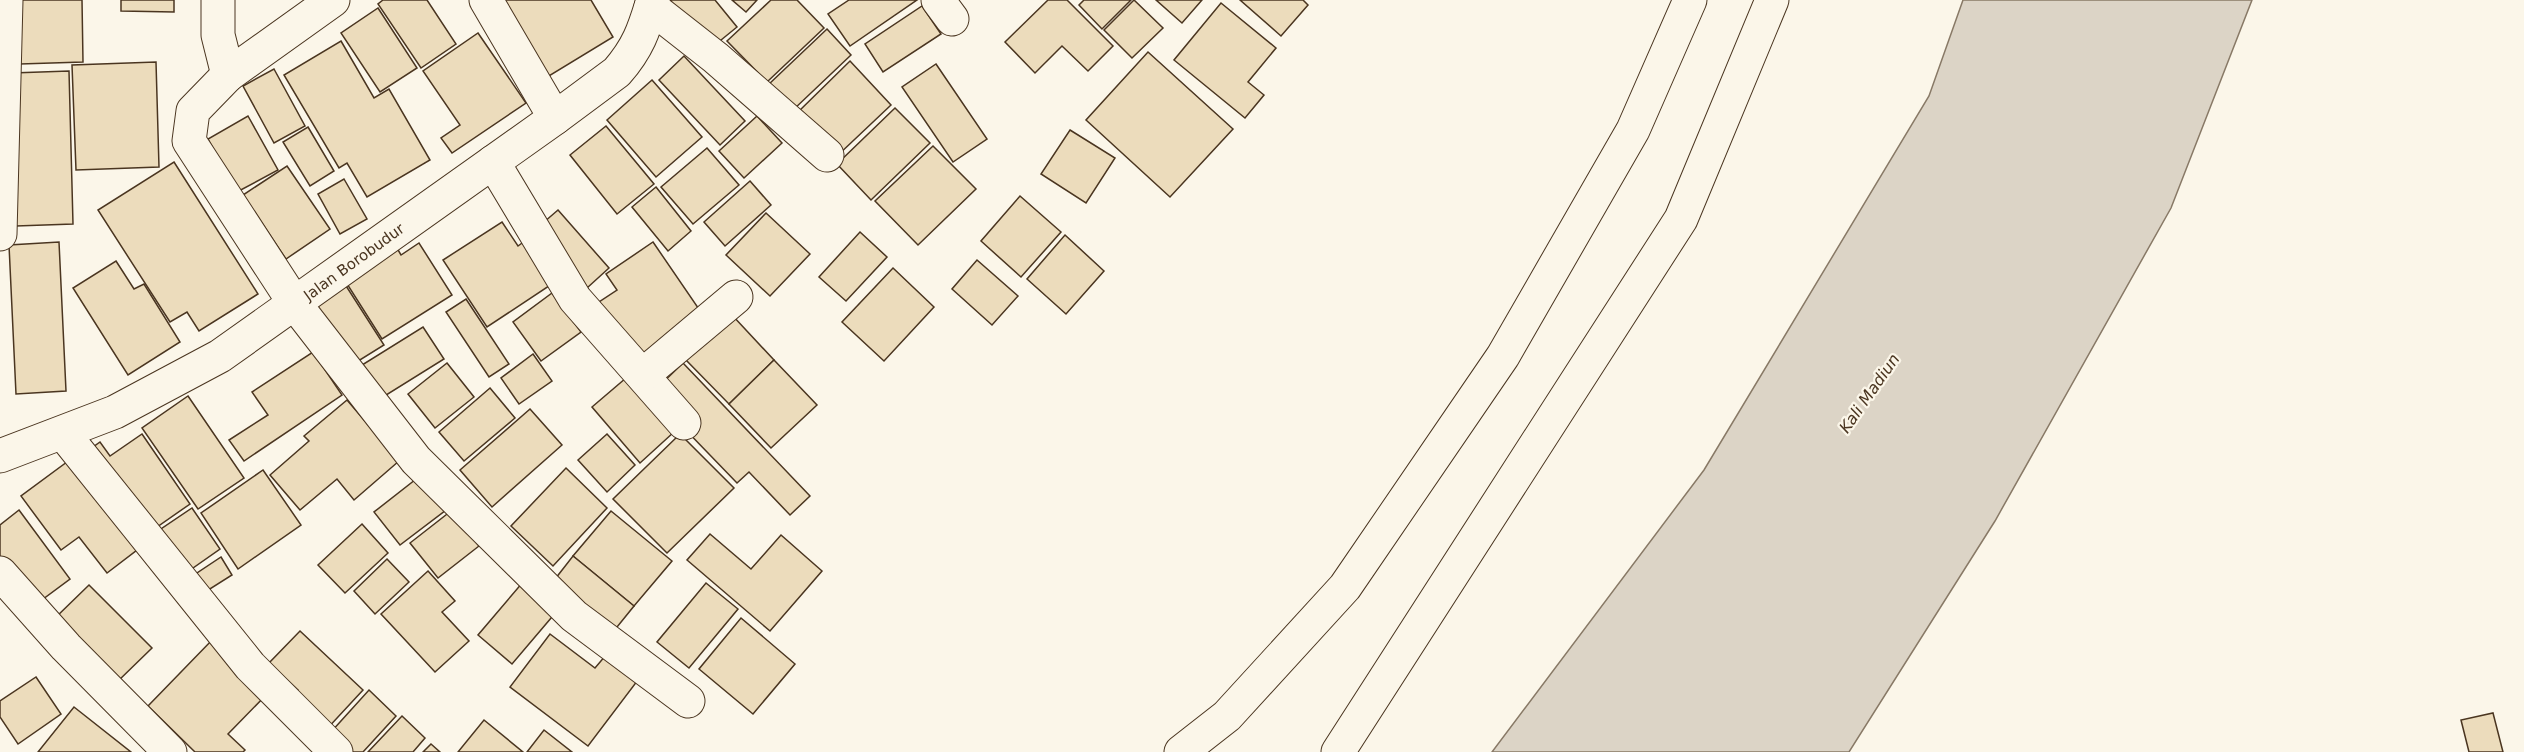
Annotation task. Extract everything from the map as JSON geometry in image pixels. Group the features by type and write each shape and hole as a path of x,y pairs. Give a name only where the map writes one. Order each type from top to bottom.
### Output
{"street":[{"path":"0,234 6,0"},
{"path":"218,0 218,35 228,75"},
{"path":"333,0 228,75 194,111 189,141 296,304 416,460 574,615 688,701"},
{"path":"486,0 555,118"},
{"path":"1181,752 1227,716 1345,587 1496,366 1633,130 1690,0"},
{"path":"1338,752 1681,219 1772,0"},
{"path":"652,4 827,155"},
{"name":"Jalan Borobudur","path":"0,456 115,412 220,356 296,304 616,72 633,54 643,35 652,4"},
{"path":"493,162 575,299 684,423"},
{"path":"643,375 736,297"},
{"path":"63,433 250,666 336,752"},
{"path":"0,573 66,647 170,752"}],"water":[{"name":"Kali Madiun","path":"1963,0 2252,0 2171,208 1995,521 1849,752 1492,752 1704,470 1929,96"}],"building":[{"path":"20,0 82,0 83,62 20,64"},
{"path":"121,0 174,0 174,12 121,11"},
{"path":"383,0 427,0 456,44 421,68 378,4"},
{"path":"500,0 591,0 613,37 544,79"},
{"path":"670,0 715,0 737,27 710,49"},
{"path":"732,0 757,0 746,12"},
{"path":"771,0 797,0 824,28 767,82 727,41"},
{"path":"849,0 917,0 850,46 828,14"},
{"path":"1048,0 1067,0 1113,46 1088,71 1062,46 1035,73 1005,42"},
{"path":"1084,0 1131,0 1102,29 1079,5"},
{"path":"1134,0 1163,28 1132,58 1104,30"},
{"path":"1156,0 1202,0 1182,23"},
{"path":"1240,0 1303,0 1308,5 1281,36"},
{"path":"1221,3 1276,48 1248,82 1264,95 1245,118 1174,60"},
{"path":"922,6 941,34 883,72 865,44"},
{"path":"378,8 417,68 380,92 341,33"},
{"path":"827,29 851,55 792,111 768,85"},
{"path":"478,33 526,103 452,153 441,138 460,125 423,71"},
{"path":"341,41 374,98 389,89 430,160 367,197 347,163 339,168 284,75"},
{"path":"1148,52 1233,129 1170,197 1086,120"},
{"path":"684,56 745,121 720,145 659,80"},
{"path":"850,61 891,105 836,157 795,115"},
{"path":"156,62 159,167 76,170 72,65"},
{"path":"936,64 987,139 953,162 902,87"},
{"path":"274,69 305,126 274,143 243,86"},
{"path":"69,71 73,224 16,226 12,73"},
{"path":"652,80 702,137 656,177 607,120"},
{"path":"895,108 930,143 871,200 837,164"},
{"path":"248,116 278,170 237,192 208,139"},
{"path":"757,116 782,143 744,178 719,151"},
{"path":"606,126 654,184 617,214 570,155"},
{"path":"308,127 334,171 310,186 283,142"},
{"path":"1070,130 1115,158 1086,203 1041,174"},
{"path":"933,146 976,189 918,245 875,201"},
{"path":"707,148 739,185 693,224 661,187"},
{"path":"174,162 258,294 199,331 187,312 170,322 98,210"},
{"path":"287,166 330,229 286,259 243,195"},
{"path":"344,179 367,219 340,234 318,194"},
{"path":"750,181 771,205 725,246 704,222"},
{"path":"656,187 691,231 668,251 632,207"},
{"path":"1020,196 1061,232 1021,277 981,241"},
{"path":"558,210 609,268 587,288 536,229"},
{"path":"766,213 810,254 770,296 726,255"},
{"path":"502,222 518,246 533,235 561,278 487,327 443,260"},
{"path":"860,232 887,257 846,301 819,277"},
{"path":"1065,235 1104,271 1066,314 1027,279"},
{"path":"59,242 66,391 16,394 9,245"},
{"path":"653,242 703,315 635,361 596,304 617,290 606,274"},
{"path":"394,243 401,255 419,243 452,295 382,339 342,276"},
{"path":"977,260 1018,296 992,325 952,289"},
{"path":"116,261 134,289 144,284 180,342 128,375 73,288"},
{"path":"893,268 934,307 884,361 842,322"},
{"path":"341,278 384,345 347,368 304,301"},
{"path":"552,293 581,332 541,361 513,322"},
{"path":"466,299 509,364 489,377 446,312"},
{"path":"732,315 774,360 729,404 686,360"},
{"path":"423,327 444,359 375,402 354,370"},
{"path":"313,352 342,395 244,461 229,440 268,415 252,392"},
{"path":"533,354 552,381 519,404 501,378"},
{"path":"774,360 817,405 771,448 729,404"},
{"path":"447,363 474,397 435,428 408,394"},
{"path":"683,363 810,496 790,515 749,472 737,483 651,394"},
{"path":"626,378 674,432 640,463 592,407"},
{"path":"490,388 515,418 464,461 439,432"},
{"path":"188,396 244,478 198,509 142,428"},
{"path":"347,400 399,461 354,500 337,479 300,510 270,475 309,441 304,436"},
{"path":"530,409 562,445 492,507 460,470"},
{"path":"142,434 190,504 147,534 89,450 100,442 110,456"},
{"path":"607,434 635,465 607,492 578,460"},
{"path":"680,434 734,488 667,553 613,499"},
{"path":"71,459 137,550 107,573 79,537 61,550 21,496"},
{"path":"566,468 607,508 553,566 511,526"},
{"path":"263,470 301,525 238,569 201,513"},
{"path":"420,476 446,510 400,545 374,512"},
{"path":"192,508 220,549 183,575 155,533"},
{"path":"19,510 70,579 35,605 0,559 0,525"},
{"path":"451,511 479,546 438,578 410,543"},
{"path":"611,511 672,561 634,606 573,556"},
{"path":"362,524 388,553 345,593 318,565"},
{"path":"710,534 751,569 781,535 822,571 770,631 687,560"},
{"path":"573,556 634,606 613,632 552,583"},
{"path":"221,557 232,575 202,594 191,577"},
{"path":"387,559 409,582 375,614 354,591"},
{"path":"428,571 455,601 442,612 469,641 435,672 381,614"},
{"path":"523,582 557,611 512,664 478,635"},
{"path":"706,583 738,609 689,668 657,642"},
{"path":"89,585 152,648 116,683 53,620"},
{"path":"741,618 795,664 753,714 699,669"},
{"path":"300,631 363,690 325,731 290,699 298,690 269,663"},
{"path":"550,634 595,668 606,655 638,680 588,746 510,687"},
{"path":"213,639 268,693 228,734 245,750 243,752 195,752 148,706"},
{"path":"36,677 61,714 18,744 0,717 0,701"},
{"path":"369,690 396,716 363,752 352,752 331,732"},
{"path":"74,707 131,752 38,752"},
{"path":"2493,713 2503,752 2469,752 2461,720"},
{"path":"402,716 425,738 413,752 368,752"},
{"path":"484,720 523,752 458,752"},
{"path":"544,730 572,752 527,752"},
{"path":"431,744 440,752 423,752"}]}
